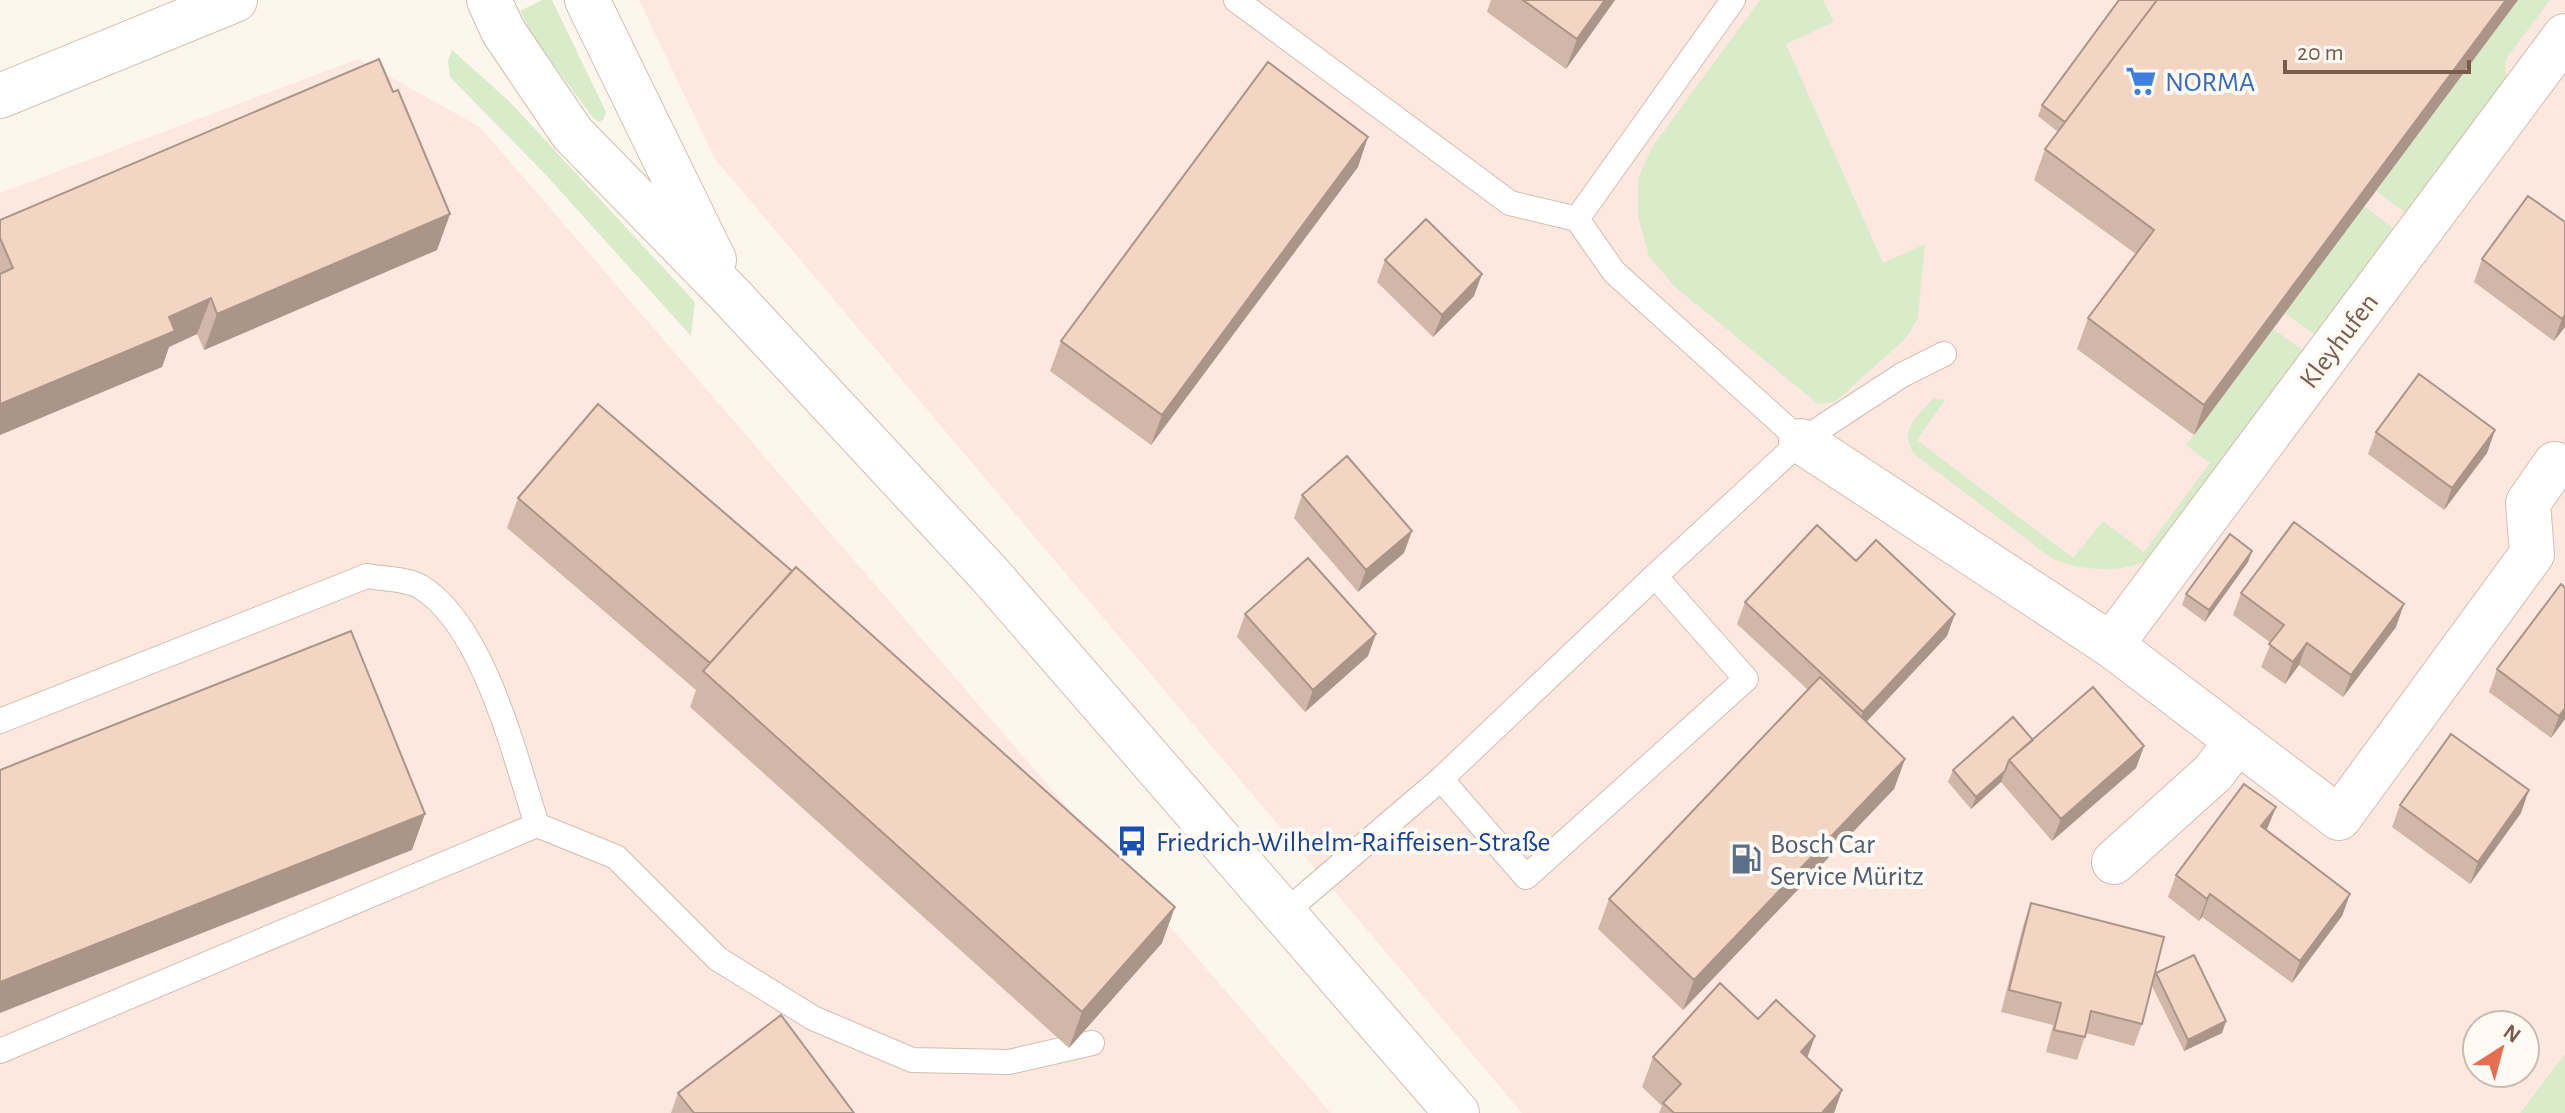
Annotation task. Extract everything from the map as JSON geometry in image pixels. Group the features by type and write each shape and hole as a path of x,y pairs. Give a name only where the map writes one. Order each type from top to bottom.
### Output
{"street":[{"path":"0,96 235,0"},
{"path":"489,0 503,31 572,133 733,298 991,576 1457,1113"},
{"path":"587,0 733,298"},
{"name":"Kleyhufen","path":"2111,645 2565,36"},
{"path":"1801,441 2111,645 2339,818 2532,554 2528,503 2555,464"},
{"path":"2114,862 2213,773 2237,741"}],"lane":[{"path":"1236,0 1510,203 1577,219 1614,272 1801,441"},
{"path":"1577,219 1733,0"},
{"path":"1283,914 1441,779 1801,441 1902,375 1944,354"},
{"path":"0,721 367,576 419,586 455,619 495,695 537,825"},
{"path":"1441,779 1526,877 1746,679 1655,576"},
{"path":"0,1051 537,825 616,857 718,959 813,1018 912,1060 1009,1062 1092,1043"}],"shaded area":[{"path":"639,0 2565,0 2565,1113 1522,1113 715,159"},
{"path":"358,59 480,127 1331,1113 0,1113 0,193"}],"green space":[{"path":"542,0 552,0 606,112 599,122 532,35 520,11"},
{"path":"1760,0 1823,0 1834,22 1786,44 1883,263 1925,244 1918,318 1906,338 1836,401 1818,404 1674,286 1649,256 1638,217 1638,179 1652,147"},
{"path":"2518,0 2550,0 2508,56 2505,65 2507,79 2410,216 2376,191"},
{"path":"452,50 511,103 695,302 691,336 546,175 450,77 448,61"},
{"path":"2364,206 2398,232 2320,339 2285,313"},
{"path":"2273,329 2308,354 2150,559 2139,564 2101,569 2075,566 2051,558 1914,454 1910,446 1909,431 1916,418 1933,399 1945,400 1917,440 2073,558 2103,521 2144,552 2210,463 2186,445"},
{"path":"2565,1054 2565,1113 2520,1113"}],"building":[{"path":"1523,0 1605,0 1577,39"},
{"path":"2119,0 2157,0 2065,122 2042,105"},
{"path":"2157,0 2506,0 2204,405 2088,318 2154,230 2045,149"},
{"path":"379,59 393,92 398,90 450,214 217,314 211,298 169,317 175,331 0,404 0,274 13,268 0,238 0,220"},
{"path":"1268,62 1368,137 1162,415 1061,341"},
{"path":"2528,196 2565,222 2565,315 2562,319 2482,259"},
{"path":"1426,219 1482,274 1442,315 1385,260"},
{"path":"2419,374 2495,430 2452,488 2376,432"},
{"path":"598,404 792,571 710,663 518,498"},
{"path":"1347,456 1412,531 1366,570 1302,495"},
{"path":"2294,522 2404,604 2351,675 2307,643 2293,662 2269,644 2284,625 2241,593"},
{"path":"1817,525 1856,561 1876,540 1955,614 1863,712 1745,602"},
{"path":"2230,534 2252,551 2209,610 2186,594"},
{"path":"1308,558 1376,634 1313,690 1245,614"},
{"path":"796,567 1175,907 1082,1012 703,671"},
{"path":"2561,584 2565,588 2565,708 2559,716 2497,669"},
{"path":"351,631 425,814 0,982 0,770"},
{"name":"Bosch Car Service Müritz","path":"1820,677 1905,759 1694,980 1609,899"},
{"path":"2093,687 2144,746 2061,819 2009,760"},
{"path":"2013,717 2033,740 2009,760 2005,771 1976,797 1953,770"},
{"path":"2451,734 2529,790 2478,862 2400,805"},
{"path":"2244,784 2276,807 2261,826 2350,894 2300,961 2210,894 2207,899 2176,875"},
{"path":"2031,903 2164,937 2142,1024 2091,1011 2085,1037 2054,1030 2061,1003 2009,990"},
{"path":"2194,955 2226,1021 2188,1040 2156,973"},
{"path":"1720,983 1758,1019 1776,1000 1815,1036 1801,1052 1842,1090 1822,1113 1674,1113 1663,1103 1681,1084 1653,1057"},
{"path":"781,1015 854,1113 694,1113 678,1093"}],"place":[{"name":"NORMA","path":"2141,81"},
{"name":"Friedrich-Wilhelm-Raiffeisen-Straße","path":"1132,841"},
{"name":"Bosch Car Service Müritz","path":"1746,859"}]}
